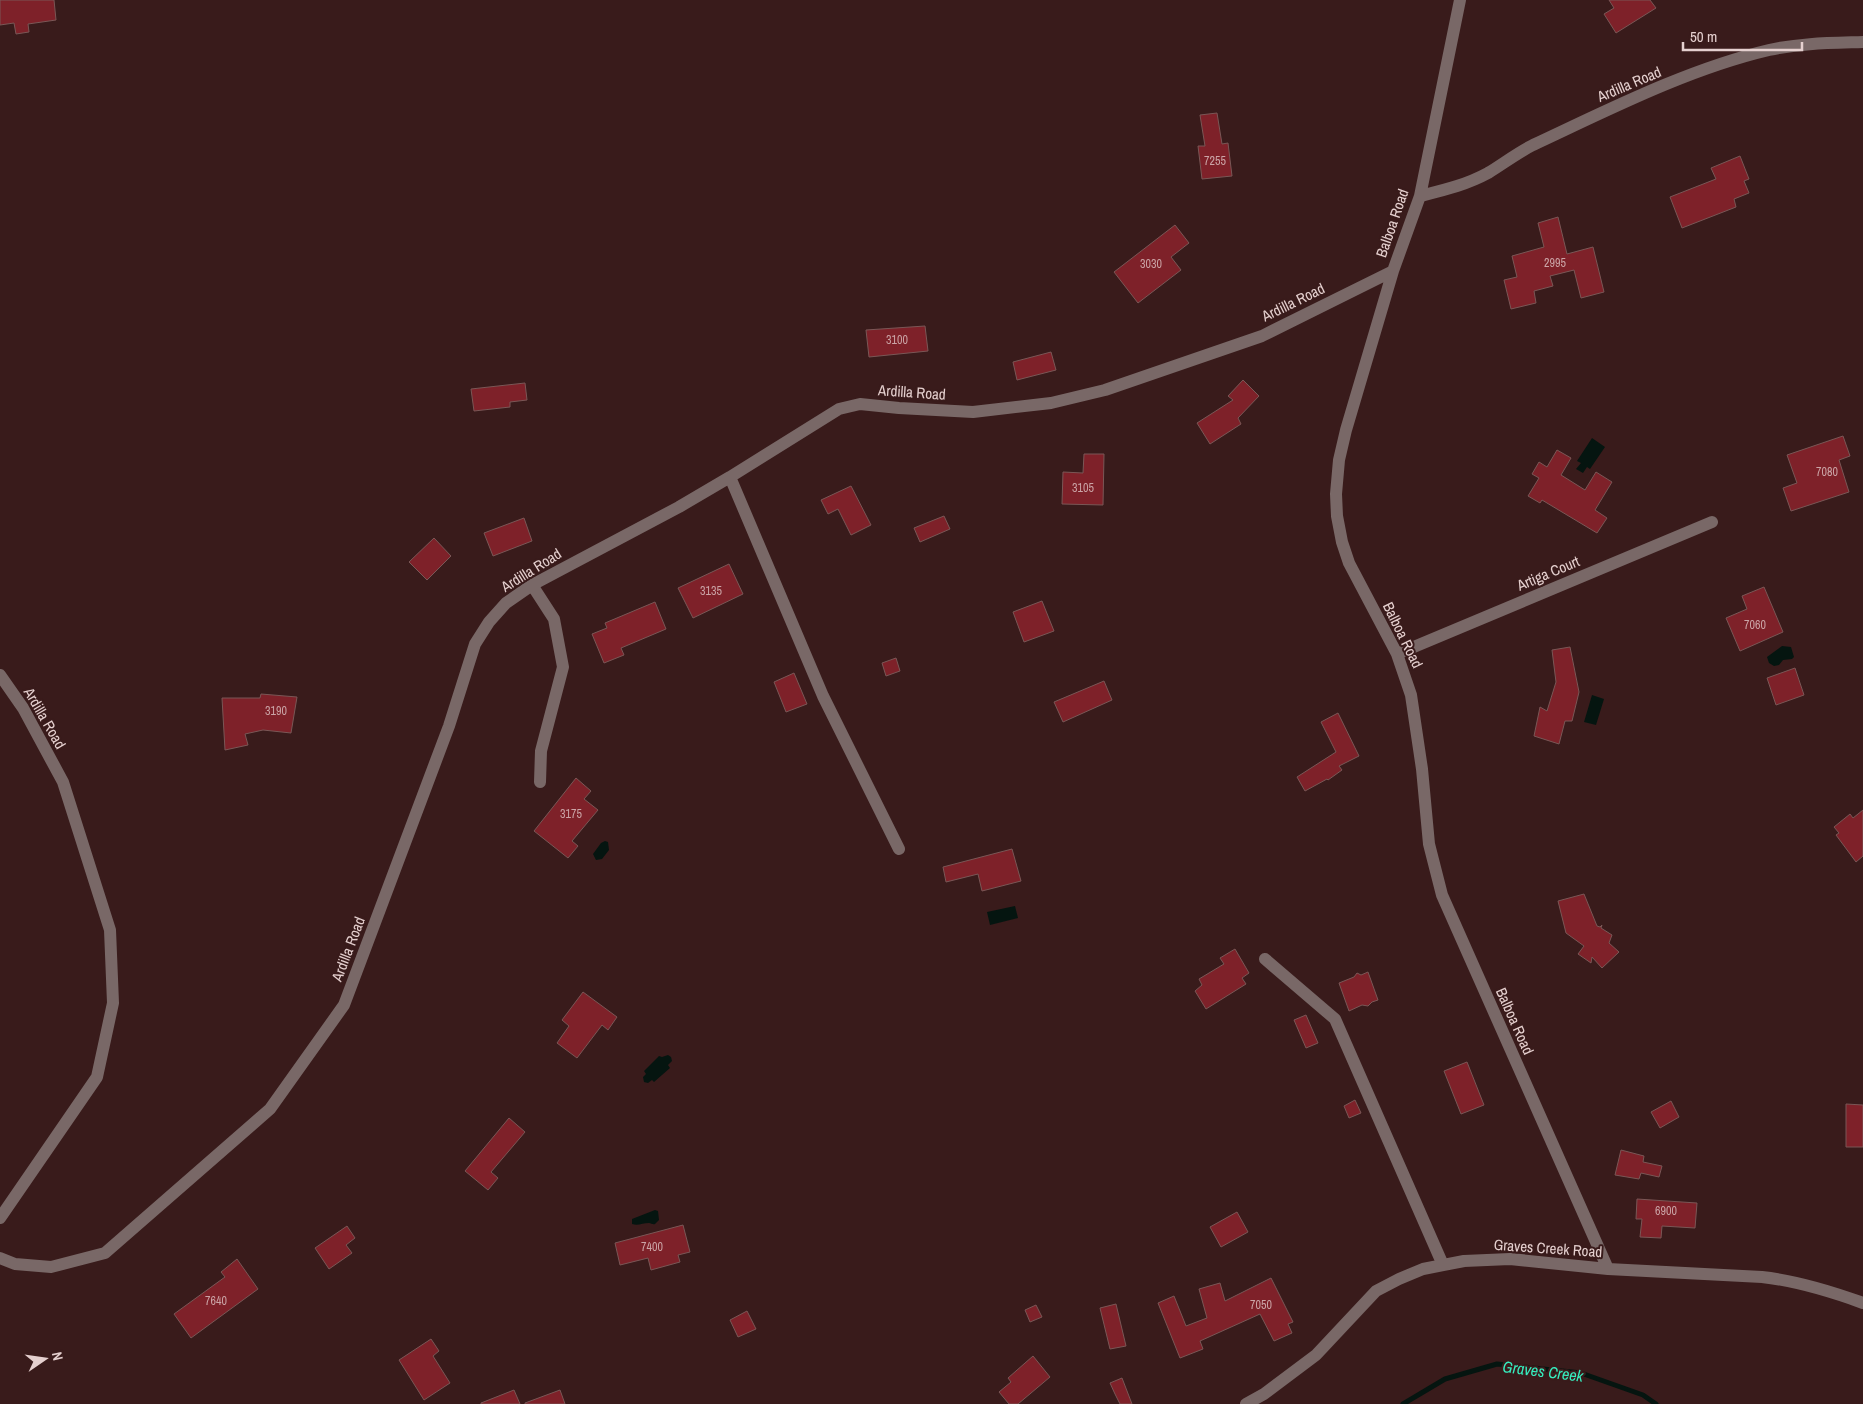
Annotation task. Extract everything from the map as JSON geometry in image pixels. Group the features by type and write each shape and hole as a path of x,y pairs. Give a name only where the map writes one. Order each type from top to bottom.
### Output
{"street":[{"name":"Balboa Road","path":"1460,0 1420,196 1393,271 1346,430 1339,460 1336,494 1337,516 1342,542 1349,563 1397,654 1406,678 1415,714 1429,844 1442,895 1608,1269"},
{"name":"Ardilla Road","path":"1420,196 1463,185 1528,148 1613,108 1700,71 1768,50 1804,44 1863,42"},
{"name":"Ardilla Road","path":"0,1258 15,1264 51,1267 105,1252 270,1109 344,1005 449,726 475,644 489,622 506,603 532,585 730,477 839,409 860,404 973,412 1051,403 1105,390 1262,336 1393,271"},
{"path":"730,477 823,696 898,849"},
{"name":"Artiga Court","path":"1397,654 1712,522"},
{"path":"532,585 554,619 563,667 541,751 540,782"},
{"name":"Ardilla Road","path":"0,675 23,708 63,782 110,930 113,1003 97,1077 0,1218"},
{"path":"1265,959 1334,1019 1443,1265"},
{"name":"Graves Creek Road","path":"1246,1404 1316,1355 1376,1291 1423,1269 1464,1261 1510,1259 1608,1269 1780,1279 1825,1289 1863,1303"}],"shaded area":[{"path":"1592,438 1605,447 1590,469 1587,467 1583,473 1576,469 1581,463 1577,461"},
{"path":"1782,646 1791,647 1794,657 1783,660 1779,665 1774,666 1769,663 1767,657"},
{"path":"1592,695 1604,699 1596,725 1584,722"},
{"path":"608,842 609,850 602,859 596,860 593,854 601,843"},
{"path":"1015,906 1018,918 990,925 987,912"},
{"path":"668,1055 672,1061 668,1065 670,1068 654,1082 652,1080 648,1083 644,1082 643,1077 646,1074 644,1071 659,1056"},
{"path":"655,1210 658,1211 659,1220 655,1224 632,1224 632,1219"}],"building":[{"path":"0,0 54,0 56,20 28,24 29,32 16,34 14,23 0,25"},
{"path":"1609,0 1650,0 1656,8 1616,33 1604,14 1614,8"},
{"path":"1217,113 1222,144 1228,143 1232,176 1202,179 1198,146 1205,146 1200,115"},
{"path":"1740,156 1749,179 1744,181 1749,193 1734,199 1736,207 1682,228 1670,197 1716,179 1711,168"},
{"path":"1558,217 1567,254 1593,247 1604,292 1581,298 1574,270 1550,276 1553,286 1534,291 1536,303 1511,309 1504,280 1517,277 1512,256 1544,247 1538,223"},
{"path":"1175,225 1189,243 1171,257 1181,270 1138,303 1114,272"},
{"path":"925,326 928,351 869,357 866,330"},
{"path":"1051,352 1056,370 1017,380 1013,362"},
{"path":"1243,380 1259,396 1238,418 1241,424 1210,444 1197,423 1233,400 1228,396"},
{"path":"525,383 527,400 510,402 510,407 474,411 471,389"},
{"path":"1843,436 1850,456 1839,460 1849,492 1791,511 1783,488 1797,483 1787,455"},
{"path":"1557,450 1571,458 1561,475 1585,490 1596,472 1612,482 1595,510 1607,518 1597,533 1542,500 1540,503 1528,496 1539,478 1532,474 1539,462 1547,467"},
{"path":"1084,454 1104,454 1103,505 1062,504 1063,472 1083,473"},
{"path":"851,486 871,525 851,535 838,509 828,514 821,500"},
{"path":"944,516 950,529 920,542 914,528"},
{"path":"524,518 532,541 493,556 484,533"},
{"path":"434,538 451,556 427,580 409,562"},
{"path":"729,564 743,594 693,618 678,588"},
{"path":"1764,587 1783,632 1740,651 1726,618 1747,609 1742,596"},
{"path":"1042,601 1054,631 1024,642 1013,612"},
{"path":"655,602 666,629 621,648 624,655 604,663 592,634 607,628 605,623"},
{"path":"1570,647 1579,692 1572,721 1565,721 1559,744 1534,736 1540,707 1547,711 1556,682 1552,650"},
{"path":"896,658 900,671 886,676 882,663"},
{"path":"1795,668 1804,695 1776,705 1767,678"},
{"path":"794,673 807,704 786,712 774,682"},
{"path":"1104,681 1112,700 1063,722 1054,702"},
{"path":"261,694 297,697 291,733 263,730 245,734 248,745 225,750 222,698 260,698"},
{"path":"1338,713 1359,756 1339,766 1342,770 1328,780 1305,791 1297,777 1336,752 1321,722"},
{"path":"576,778 591,791 584,799 598,810 572,841 578,846 568,858 534,831"},
{"path":"1863,810 1863,856 1856,862 1836,835 1839,833 1834,827 1850,814 1853,818"},
{"path":"1012,849 1021,881 982,891 978,874 946,882 943,867"},
{"path":"1584,894 1597,926 1600,927 1602,925 1601,928 1612,935 1609,943 1619,952 1602,968 1592,957 1591,963 1578,954 1584,946 1566,933 1558,901"},
{"path":"1235,949 1249,973 1242,978 1246,984 1206,1009 1195,991 1202,985 1199,979 1224,964 1220,958"},
{"path":"1368,972 1378,1000 1368,1006 1362,1005 1349,1011 1339,983 1354,977 1357,973 1361,975"},
{"path":"583,992 617,1017 608,1030 602,1025 577,1058 557,1043 569,1026 562,1020"},
{"path":"1306,1015 1318,1043 1306,1048 1294,1020"},
{"path":"1467,1062 1484,1105 1461,1114 1444,1071"},
{"path":"1355,1100 1361,1113 1349,1118 1344,1106"},
{"path":"1671,1101 1679,1117 1660,1128 1651,1112"},
{"path":"1846,1104 1863,1105 1863,1147 1846,1147"},
{"path":"509,1118 525,1132 491,1172 498,1178 488,1190 465,1171"},
{"path":"1621,1150 1644,1156 1643,1162 1662,1166 1659,1177 1641,1173 1639,1179 1615,1175"},
{"path":"1637,1199 1697,1203 1695,1228 1662,1226 1661,1238 1640,1237 1642,1219 1636,1219"},
{"path":"1237,1212 1248,1232 1221,1247 1210,1227"},
{"path":"683,1225 690,1252 678,1255 680,1262 651,1270 648,1258 620,1265 615,1243"},
{"path":"347,1226 355,1238 346,1245 352,1253 329,1269 315,1248"},
{"path":"237,1259 258,1289 191,1338 174,1314 225,1277 221,1272"},
{"path":"1271,1278 1293,1322 1288,1324 1292,1333 1274,1341 1260,1314 1200,1341 1203,1349 1180,1358 1158,1303 1174,1296 1186,1326 1207,1318 1199,1289 1220,1283 1225,1301"},
{"path":"1116,1304 1126,1346 1110,1349 1100,1308"},
{"path":"1036,1305 1042,1317 1030,1322 1025,1310"},
{"path":"747,1311 756,1329 738,1337 730,1320"},
{"path":"431,1339 439,1351 433,1356 450,1383 424,1400 399,1360"},
{"path":"1033,1356 1050,1377 1018,1404 1009,1404 999,1392 1011,1382 1008,1378"},
{"path":"1122,1378 1132,1404 1120,1404 1110,1383"},
{"path":"514,1390 520,1404 481,1404 481,1403"},
{"path":"560,1390 565,1404 525,1404 525,1403"}],"waterway":[{"name":"Graves Creek","path":"1403,1404 1445,1379 1497,1364 1581,1373 1643,1395 1656,1404"}]}
